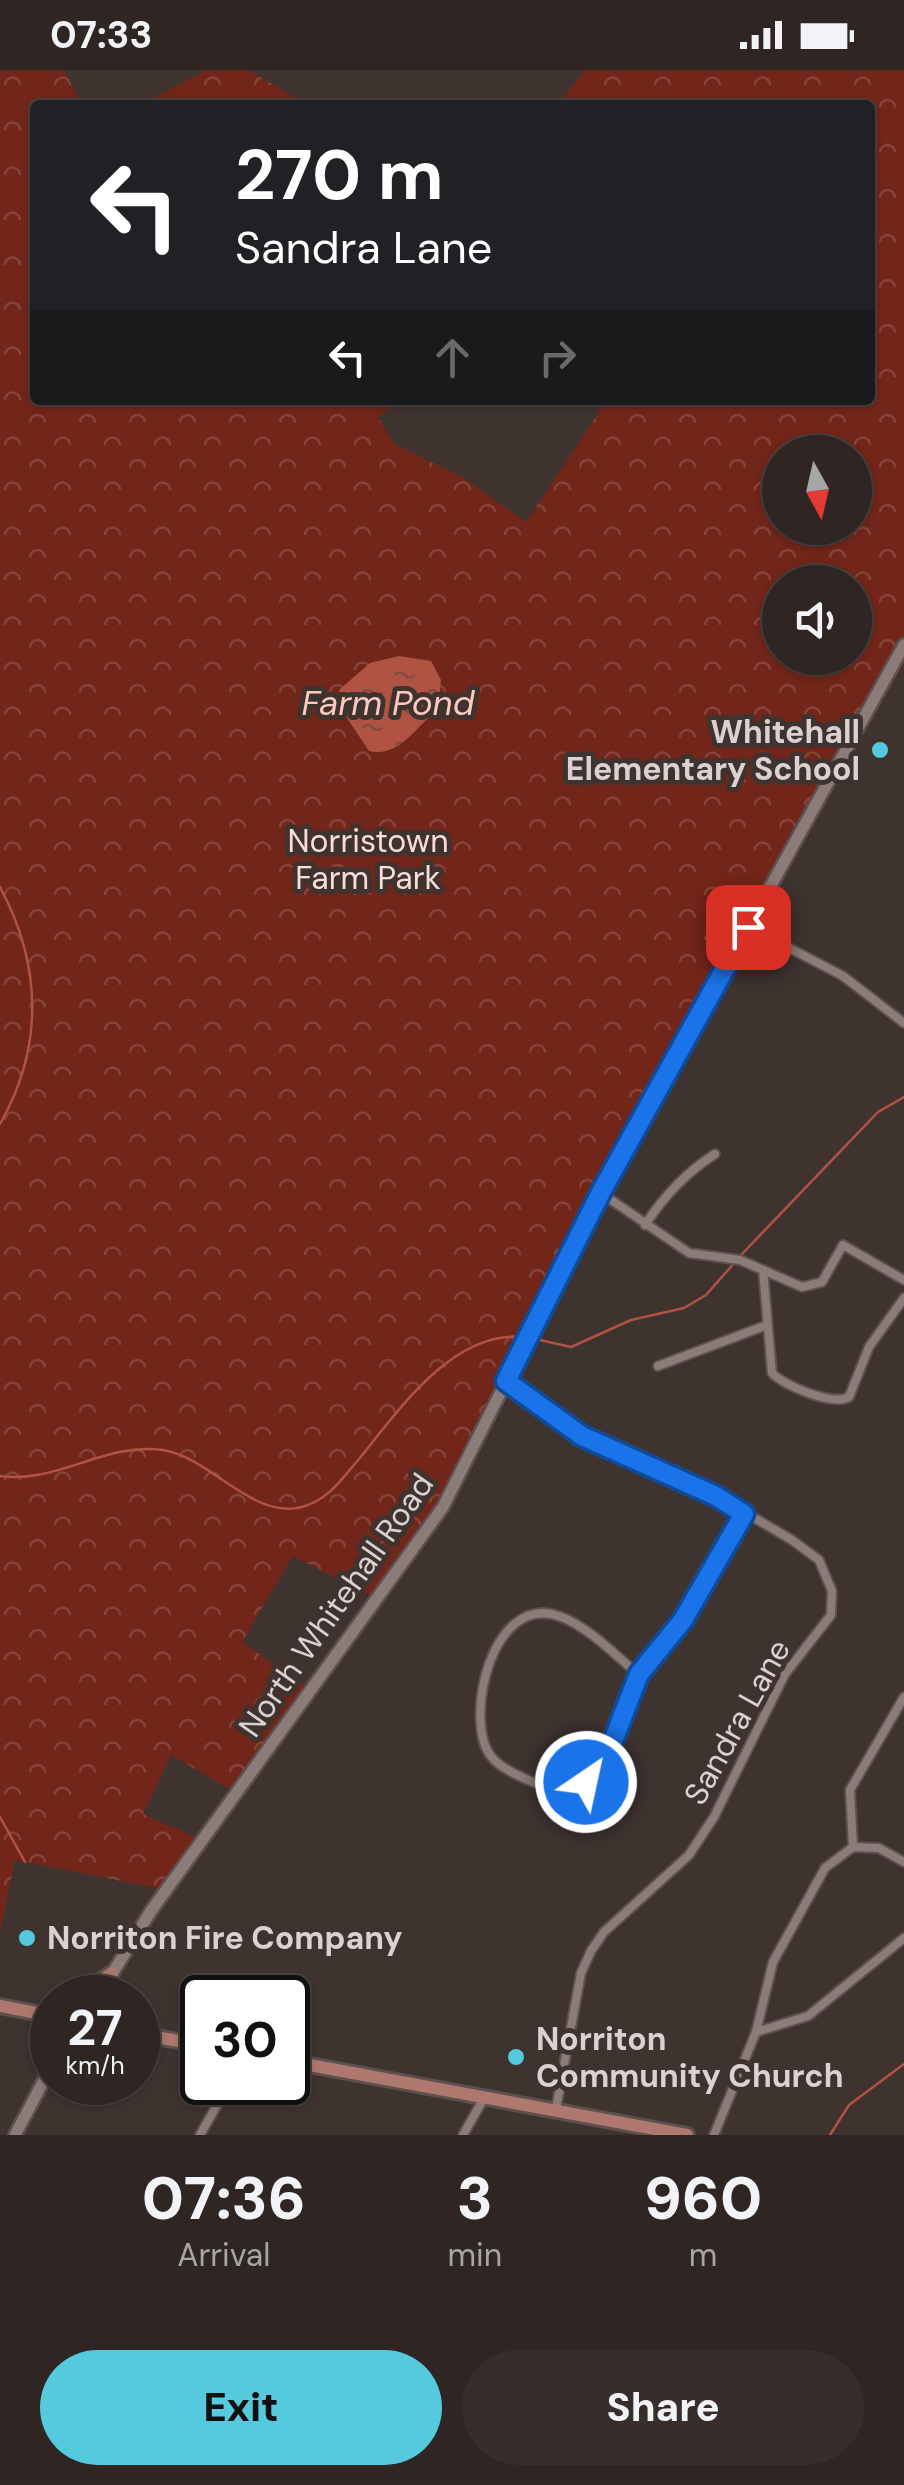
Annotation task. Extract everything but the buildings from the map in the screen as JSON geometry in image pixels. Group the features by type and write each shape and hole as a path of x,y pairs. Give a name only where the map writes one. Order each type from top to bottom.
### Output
{"main road":[{"name":"North Whitehall Road","path":"112,1973 151,1911 443,1507 601,1192 904,646"},
{"path":"0,2006 30,2011"},
{"path":"310,2065 687,2135"},
{"path":"15,2135 31,2105"}],"street":[{"path":"748,927 843,976 904,1023"},
{"path":"645,1225 664,1197 693,1167 714,1154"},
{"path":"601,1192 676,1248 740,1260 794,1284 815,1287 843,1245 904,1280"},
{"path":"763,1270 770,1364 777,1379 842,1401 849,1397 869,1347 904,1298"},
{"path":"658,1366 767,1325"},
{"name":"Sandra Lane","path":"506,1381 582,1436 716,1496 819,1560 832,1591 831,1615 785,1674 714,1817 688,1855 604,1932 591,1951 581,1973 556,2110"},
{"path":"639,1674 570,1621 540,1613 517,1620 497,1642 480,1714 485,1746 498,1763 542,1786 562,1789 586,1782 606,1759 639,1674 683,1620 744,1514"},
{"path":"852,1847 850,1790 904,1697"},
{"path":"714,2135 756,2032 772,1962 825,1868 852,1847 879,1848 904,1862"},
{"path":"756,2032 808,2016 904,1938"},
{"path":"463,2135 484,2098"},
{"path":"200,2135 217,2105"}],"green space":[{"name":"Norristown Farm Park","path":"0,70 64,70 79,100 30,100 30,405 392,405 378,418 396,445 464,478 526,522 604,405 875,405 875,100 561,100 585,70 904,70 904,663 686,1047 455,1495 379,1600 293,1556 242,1642 315,1692 233,1791 171,1755 143,1814 202,1840 162,1889 15,1860 0,1933"},
{"path":"207,70 248,70 299,100 150,100"}],"water":[{"name":"Farm Pond","path":"399,656 431,661 441,680 438,710 399,745 380,752 369,751 343,712 339,690 370,663"}],"waterway":[{"path":"0,887 24,946 32,1006 24,1065 0,1124"},
{"path":"741,1255 878,1112 904,1097"},
{"path":"531,1338 571,1347 631,1320 684,1308 706,1295 736,1261"},
{"path":"0,1476 41,1474 121,1452 163,1450 198,1464 266,1505 302,1507 334,1488 410,1397 451,1360 473,1346 497,1338 523,1337"},
{"path":"0,1817 25,1862"},
{"path":"830,2135 849,2105 904,2064"}],"place":[{"name":"Whitehall Elementary School","path":"880,750"},
{"name":"Norriton Fire Company","path":"27,1938"},
{"name":"Norriton Community Church","path":"516,2057"}],"route":[{"path":"586,1782 606,1759 639,1674 683,1620 744,1514 716,1496 645,1468 582,1436 506,1381 601,1192 748,927"}]}
